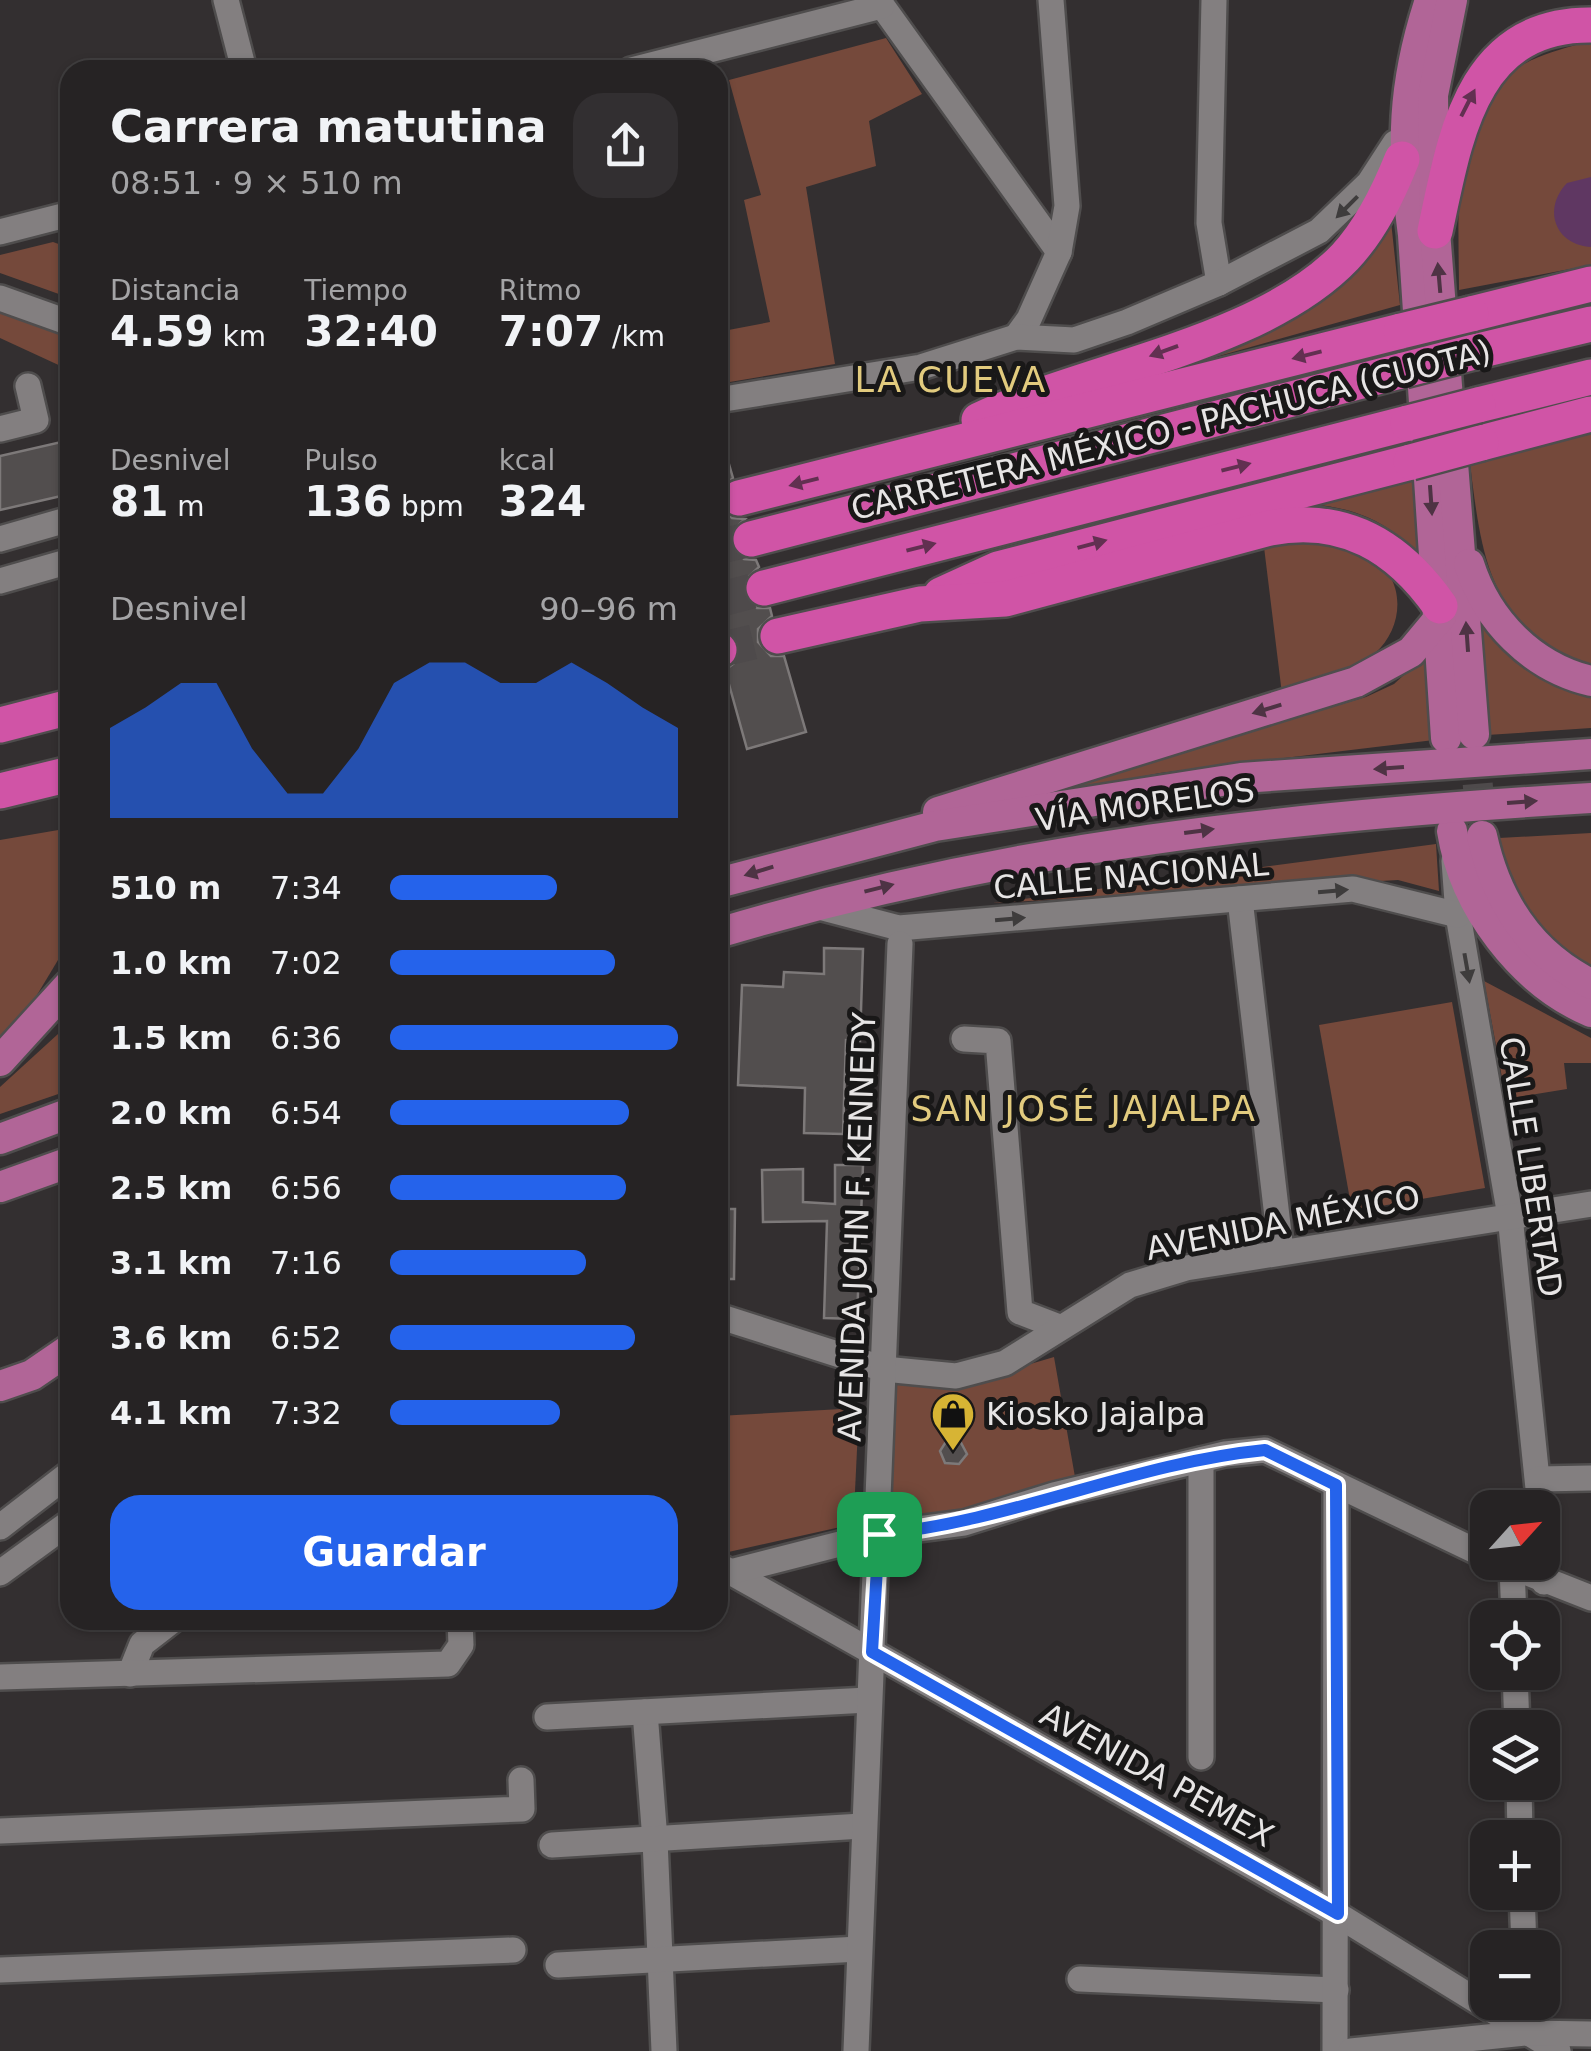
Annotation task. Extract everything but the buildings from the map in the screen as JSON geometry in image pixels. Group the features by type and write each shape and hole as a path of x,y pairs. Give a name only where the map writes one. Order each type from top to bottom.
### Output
{"highway":[{"path":"1435,230 1457,128 1484,77 1528,40 1566,27 1591,25"},
{"path":"932,451 994,413 1237,324 1296,296 1355,244 1381,205 1402,143"},
{"path":"739,498 1591,284"},
{"name":"CARRETERA MÉXICO - PACHUCA (CUOTA)","path":"750,538 1591,324"},
{"name":"CARRETERA MÉXICO - PACHUCA (CUOTA)","path":"764,588 1591,377"},
{"path":"920,604 998,569 1591,414"},
{"path":"778,636 920,604 1004,600 1270,528 1308,523 1341,527 1370,538 1405,564 1440,611"},
{"path":"0,725 60,710"},
{"path":"0,791 60,776"}],"main road":[{"path":"1430,0 1411,64 1402,143 1440,611 1460,736 1460,526 1435,230 1433,94 1452,0"},
{"path":"1460,526 1472,573 1506,630 1538,658 1591,681"},
{"path":"888,837 968,800 1356,682 1411,652 1440,611"},
{"name":"VÍA MORELOS","path":"728,880 935,826 1241,778 1591,754"},
{"name":"VÍA MORELOS","path":"728,929 898,883 1080,848 1245,824 1591,798"},
{"path":"1462,834 1518,924 1548,957 1591,984"},
{"path":"1462,834 1475,898 1504,943 1549,988 1591,1012"},
{"path":"0,1061 60,995"},
{"path":"0,1139 60,1117"},
{"path":"0,1187 60,1166"},
{"path":"0,1386 32,1375 60,1356"},
{"path":"0,1408 60,1377"}],"street":[{"path":"226,0 241,60"},
{"path":"1016,337 1030,319 1059,252 1066,206 1051,0"},
{"path":"1214,0 1209,223 1220,283"},
{"path":"668,60 880,3 1059,252"},
{"path":"728,398 921,367 1016,337 1074,340 1220,283 1298,244 1336,218 1402,143"},
{"path":"0,232 60,217"},
{"path":"0,298 60,319"},
{"path":"0,429 36,420 28,386"},
{"path":"0,538 60,522"},
{"path":"0,579 60,564"},
{"name":"CALLE LIBERTAD","path":"1462,834 1458,914 1510,1216 1539,1490"},
{"name":"CALLE NACIONAL","path":"810,905 899,928 1353,889 1458,914"},
{"path":"1240,899 1282,1250"},
{"name":"AVENIDA JOHN F. KENNEDY","path":"856,2051 900,944"},
{"path":"964,1039 998,1041 1020,1312 1059,1327"},
{"name":"AVENIDA MÉXICO","path":"728,1319 884,1368 956,1376 1005,1363 1130,1285 1186,1268 1591,1204"},
{"path":"728,1568 879,1534 964,1523 1049,1496 1201,1460 1265,1450 1470,1548"},
{"path":"1201,1460 1201,1757"},
{"path":"1539,1480 1591,1478"},
{"path":"0,1527 60,1481"},
{"path":"1334,2051 1338,1914 1336,1485"},
{"path":"35,1502 60,1523"},
{"path":"0,1573 60,1528"},
{"name":"AVENIDA PEMEX","path":"728,1574 1338,1914 1527,2042 1558,2051"},
{"path":"1540,1580 1591,1598"},
{"path":"130,1674 142,1644 160,1630"},
{"path":"0,1677 448,1664 461,1645 460,1630"},
{"path":"547,1717 868,1700"},
{"path":"644,1712 656,1840 664,2051"},
{"path":"0,1831 522,1809 521,1780"},
{"path":"552,1845 862,1826"},
{"path":"558,1965 860,1949"},
{"path":"0,1970 513,1950"},
{"path":"1080,1979 1336,1990"},
{"path":"1352,2051 1527,2042 1591,2034"}],"shaded area":[{"path":"886,38 922,94 869,121 876,166 806,187 835,364 728,382 728,330 770,322 744,200 761,195 729,80"},
{"path":"1580,44 1591,45 1591,265 1459,290 1462,166 1466,141 1482,100 1513,70"},
{"path":"1591,177 1591,247 1579,245 1561,233 1554,214 1559,193 1567,183"},
{"path":"1390,212 1400,305 1169,370 1264,334 1309,309 1346,276"},
{"path":"53,242 60,244 60,294 0,273 0,255"},
{"path":"0,310 60,331 60,366 0,338"},
{"path":"1591,432 1591,671 1531,633 1498,588 1480,533 1470,464"},
{"path":"1413,480 1420,555 1370,518 1309,504"},
{"path":"1307,541 1353,549 1381,564 1395,588 1396,616 1385,642 1366,660 1282,694 1264,547"},
{"path":"1475,610 1525,665 1553,682 1591,697 1591,728 1487,735"},
{"path":"1431,650 1434,740 1160,773 999,804 1366,697 1394,684"},
{"path":"60,830 60,957 19,1025 0,1041 0,840"},
{"path":"1591,833 1591,966 1557,941 1531,912 1513,879 1499,838"},
{"path":"1436,844 1439,891 1398,880 993,903"},
{"path":"1484,981 1591,1038 1591,1063 1564,1063 1567,1089 1506,1099"},
{"path":"1452,1002 1485,1188 1352,1211 1319,1025"},
{"path":"60,1032 60,1093 0,1114 0,1087"},
{"path":"1054,1357 1075,1477 955,1519 887,1521 891,1380 955,1386"},
{"path":"859,1408 854,1512 845,1526 728,1552 728,1415"}],"tunnel":[{"path":"728,545 751,539"},
{"path":"728,597 764,588"},
{"path":"728,648 778,636"},
{"path":"1474,739 1482,836"}],"place":[{"name":"Kiosko Jajalpa","path":"953,1452"}],"district":[{"name":"LA CUEVA","path":"951,380"},
{"name":"SAN JOSÉ JAJALPA","path":"1084,1109"}],"route":[{"path":"1265,1450 1336,1485 1338,1914 872,1652 879,1534 964,1523 1049,1496 1225,1454 1265,1450"}]}
